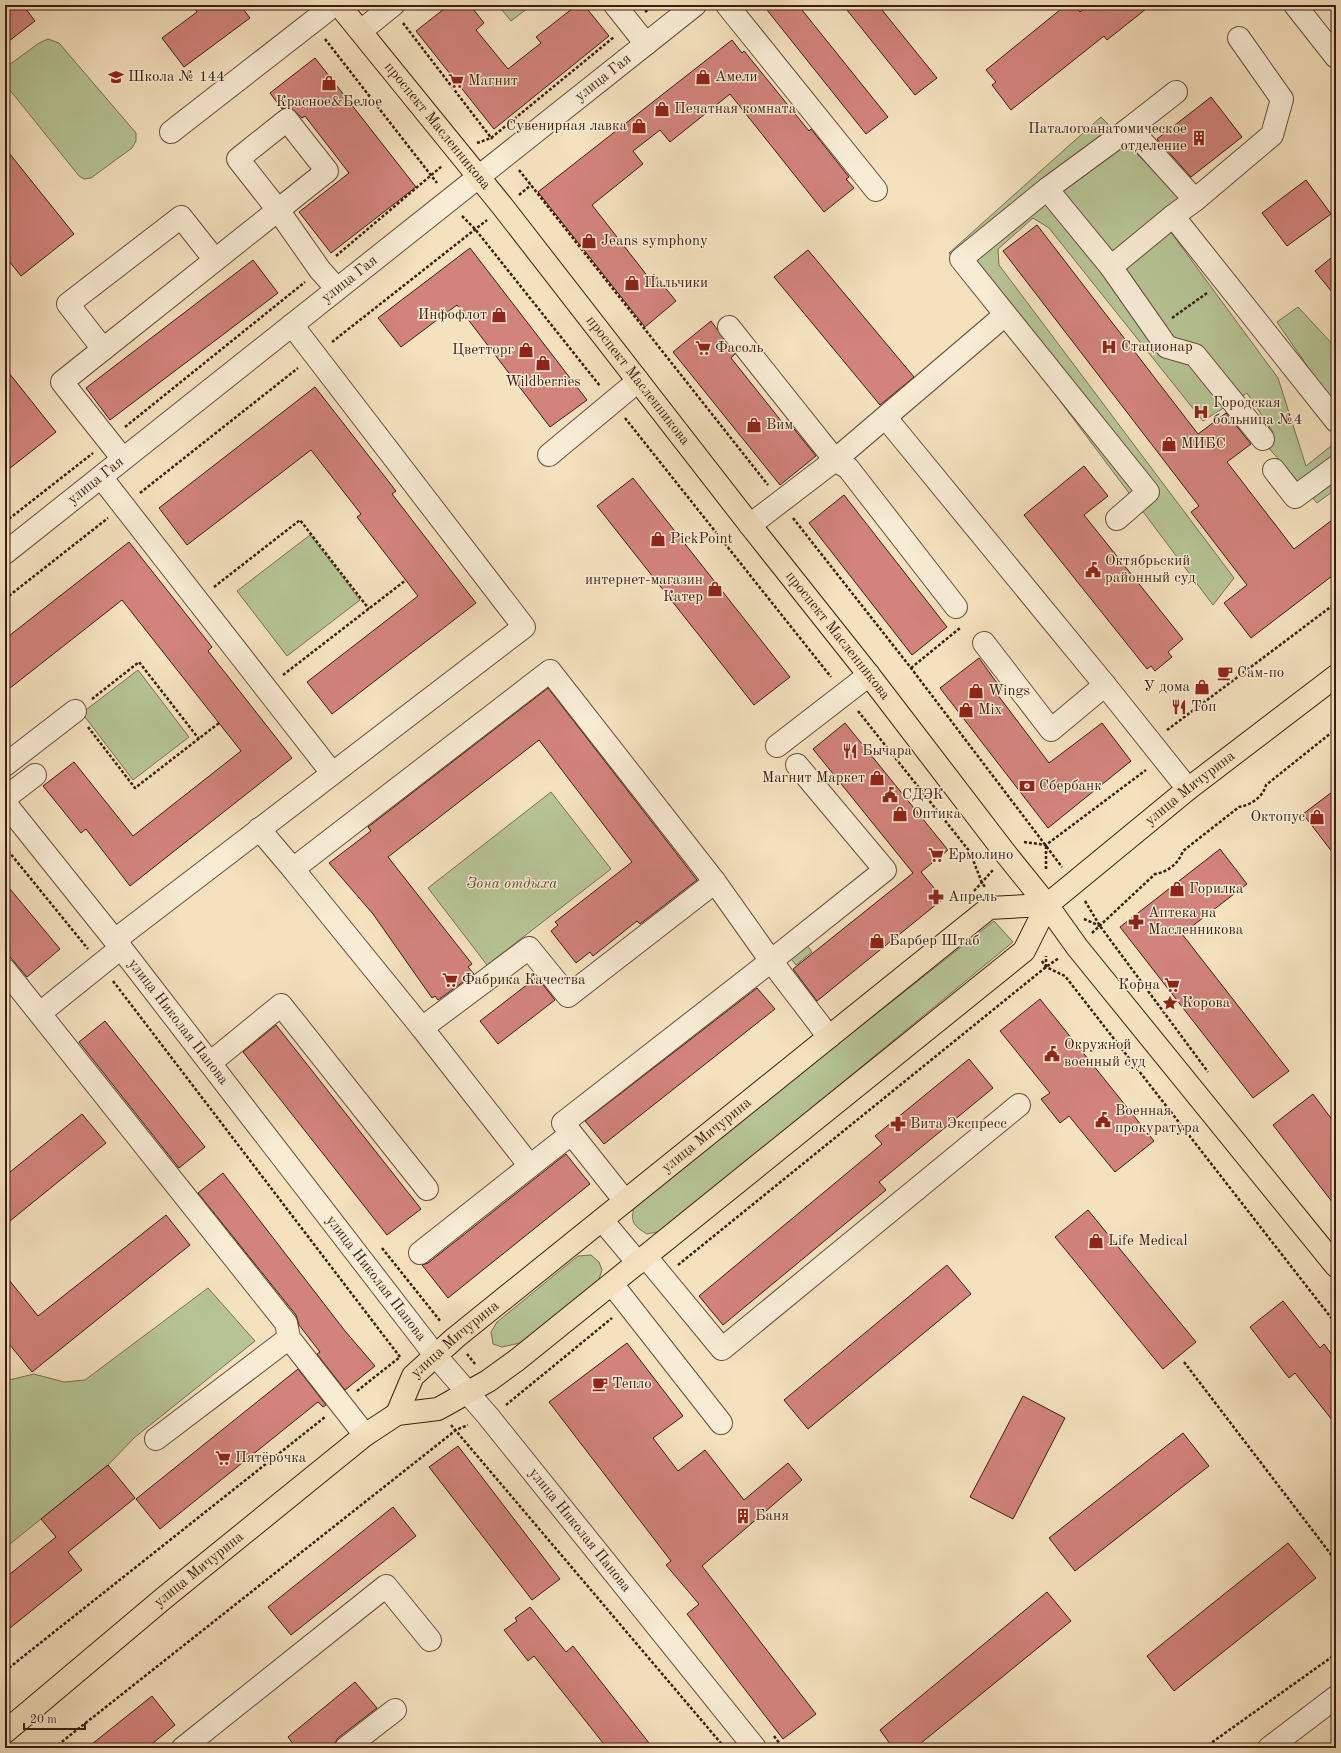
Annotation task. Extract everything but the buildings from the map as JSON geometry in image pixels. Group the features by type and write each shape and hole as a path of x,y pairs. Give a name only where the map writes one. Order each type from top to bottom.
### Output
{"main road":[{"name":"проспект Масленникова","path":"339,5 503,207 750,525 869,675 1006,854 1047,905 1077,947 1336,1266"},
{"name":"улица Мичурина","path":"5,1732 164,1598 365,1435 397,1414 438,1409 488,1381 518,1360 1024,951 1047,905 1188,789 1336,676"},
{"name":"улица Мичурина","path":"397,1414 413,1376 435,1355 989,908 1047,905"}],"street":[{"path":"171,132 334,5"},
{"path":"615,5 646,44"},
{"name":"улица Гая","path":"5,553 695,5"},
{"path":"727,5 876,190"},
{"path":"1295,5 1336,58"},
{"path":"361,31 392,6"},
{"path":"1111,268 1272,135 1282,99 1239,38"},
{"path":"1117,519 1148,492 961,259 1047,189 1176,92"},
{"path":"1130,128 1195,200"},
{"path":"1047,189 1111,268 1167,347 1195,354 1263,439"},
{"path":"123,459 62,382 278,210 320,270 338,289"},
{"path":"1173,216 1336,421"},
{"path":"103,349 68,304 181,217 215,260"},
{"path":"750,525 835,460 886,418 1005,315"},
{"path":"40,1014 100,964 118,944 260,829 524,627 292,325"},
{"path":"728,327 835,460 848,468 959,617"},
{"path":"549,455 638,381"},
{"path":"886,418 1105,685 1188,789"},
{"path":"1274,470 1295,497 1336,467"},
{"path":"101,477 332,773"},
{"path":"984,644 1051,730 1105,685"},
{"path":"293,870 550,671 715,882 771,961 829,1037"},
{"path":"777,746 869,675"},
{"path":"5,765 75,711"},
{"path":"625,1201 563,1123 885,870 797,765"},
{"path":"5,798 34,775"},
{"name":"улица Николая Панова","path":"5,803 118,944 435,1355 467,1392 756,1748"},
{"path":"260,829 422,1028 530,1166"},
{"path":"422,1028 529,948 568,996 715,882"},
{"path":"5,970 286,1323 289,1338 365,1435"},
{"path":"210,1063 281,1005 427,1189"},
{"path":"602,1220 642,1260 722,1349 1019,1105"},
{"path":"420,1253 571,1134"},
{"path":"612,1284 721,1423"},
{"path":"156,1439 289,1338"},
{"path":"183,1748 386,1586 430,1640"},
{"path":"1269,1748 1336,1697"},
{"path":"346,1748 395,1710"}],"path":[{"path":"392,6 491,138 531,185 911,668 1074,884 1100,926 1211,1076"},
{"path":"311,22 433,176 448,201 475,229 970,852 982,883 1002,907"},
{"path":"5,599 531,185"},
{"path":"1156,330 1224,280"},
{"path":"197,600 300,520 369,609"},
{"path":"266,688 406,580"},
{"path":"911,668 959,617"},
{"path":"199,739 140,662 75,711 135,788 199,739 219,723"},
{"path":"5,847 100,964 413,1376"},
{"path":"1029,942 1046,967 1065,976 1336,1324"},
{"path":"381,1248 508,1404"},
{"path":"1184,1362 1336,1561"},
{"path":"438,1409 725,1748"},
{"path":"1204,1748 1336,1654"},
{"path":"774,1736 783,1748"},
{"path":"1327,1748 1336,1741"}],"green space":[{"path":"498,5 532,5 511,21"},
{"path":"48,39 59,43 136,133 136,141 132,148 91,178 84,179 79,176 5,84 5,68 39,43"},
{"path":"1101,117 1181,199 1159,216 1278,378 1306,466 1336,442 1336,489 1317,503 1266,445 1273,432 1247,393 1203,421 1049,228 1033,218 998,249 999,265 1234,578 1213,605 949,253"},
{"path":"1298,307 1336,348 1336,408 1277,322"},
{"path":"310,535 360,600 287,656 237,591"},
{"path":"138,670 189,737 133,780 82,713"},
{"name":"Зона отдыха","path":"551,792 611,869 487,965 428,888"},
{"path":"994,921 1013,942 662,1231 647,1234 635,1225 633,1215 635,1204"},
{"path":"803,940 812,952 796,965 786,953"},
{"path":"591,1255 599,1262 602,1270 598,1282 520,1343 502,1347 493,1344 491,1332 497,1322 578,1256"},
{"path":"208,1288 255,1341 134,1438 108,1465 5,1548 5,1381 34,1374 64,1382 85,1380"}],"place":[{"name":"Школа № 144","path":"116,77"},
{"name":"Амели","path":"703,77"},
{"name":"Магнит","path":"456,81"},
{"name":"Красное&Белое","path":"329,83"},
{"name":"Печатная комната","path":"662,109"},
{"name":"Сувенирная лавка","path":"639,126"},
{"name":"Паталогоанатомическое отделение","path":"1199,138"},
{"name":"Jeans symphony","path":"589,241"},
{"name":"Пальчики","path":"632,283"},
{"name":"Инфофлот","path":"499,315"},
{"name":"Стационар","path":"1109,347"},
{"name":"Фасоль","path":"703,348"},
{"name":"Цветторг","path":"526,350"},
{"name":"Wildberries","path":"543,363"},
{"name":"Городская больница №4","path":"1201,412"},
{"name":"Вим","path":"754,425"},
{"name":"МИБС","path":"1169,444"},
{"name":"PickPoint","path":"658,539"},
{"name":"Октябрьский районный суд","path":"1093,570"},
{"name":"интернет-магазин Катер","path":"715,589"},
{"name":"Сам-по","path":"1225,673"},
{"name":"У дома","path":"1202,687"},
{"name":"Wings","path":"976,691"},
{"name":"Топ","path":"1179,707"},
{"name":"Mix","path":"966,710"},
{"name":"Бычара","path":"850,751"},
{"name":"Магнит Маркет","path":"877,778"},
{"name":"Сбербанк","path":"1027,786"},
{"name":"СДЭК","path":"890,795"},
{"name":"Оптика","path":"900,814"},
{"name":"Октопус","path":"1317,817"},
{"name":"Ермолино","path":"936,855"},
{"name":"Горилка","path":"1177,889"},
{"name":"Апрель","path":"936,897"},
{"name":"Аптека на Масленникова","path":"1136,922"},
{"name":"Барбер Штаб","path":"877,941"},
{"name":"Фабрика Качества","path":"450,980"},
{"name":"Корна","path":"1172,985"},
{"name":"Корова","path":"1170,1003"},
{"name":"Окружной военный суд","path":"1052,1054"},
{"name":"Военная прокуратура","path":"1103,1120"},
{"name":"Вита Экспресс","path":"898,1124"},
{"name":"Life Medical","path":"1096,1241"},
{"name":"Тепло","path":"600,1384"},
{"name":"Пятёрочка","path":"223,1458"},
{"name":"Баня","path":"743,1516"}]}
